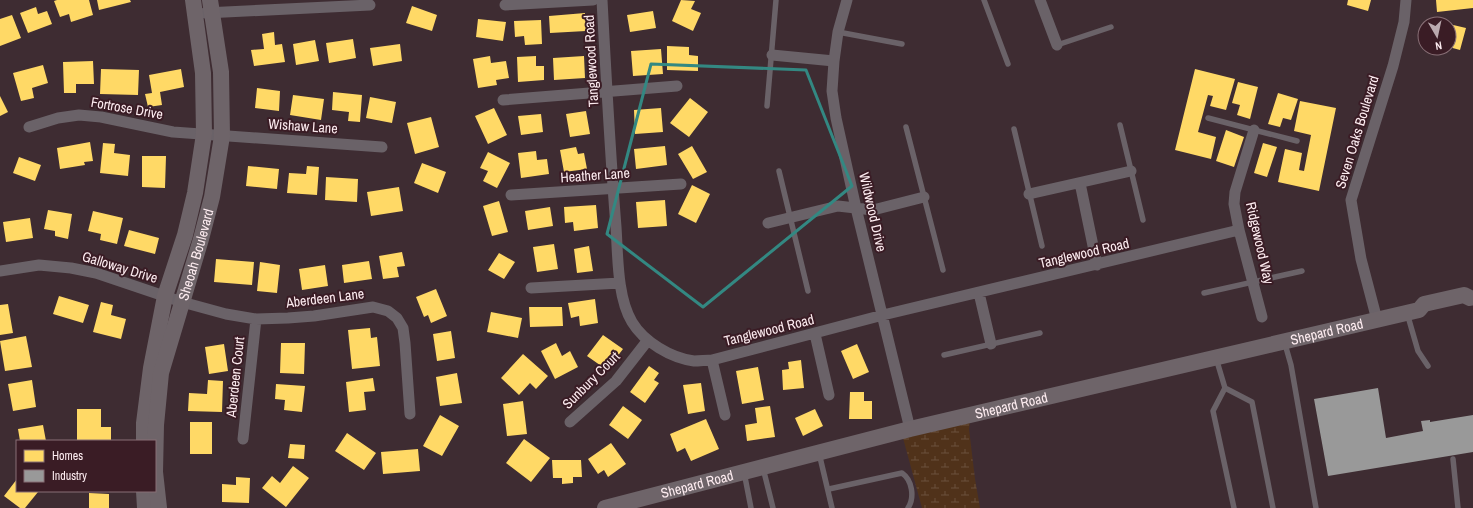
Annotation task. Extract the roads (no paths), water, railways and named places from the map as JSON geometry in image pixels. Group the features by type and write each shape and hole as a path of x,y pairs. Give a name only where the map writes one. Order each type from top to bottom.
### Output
{"street":[{"path":"505,5 593,0"},
{"name":"Tanglewood Road","path":"602,0 620,283 625,305 632,322 648,340 663,351 679,357 695,361 712,360 815,334 882,315 1239,230"},
{"name":"Wildwood Drive","path":"847,0 838,32 832,91 836,118 856,208 910,429"},
{"path":"1040,0 1057,46"},
{"name":"Seven Oaks Boulevard","path":"1377,320 1361,259 1351,200 1393,66 1404,22 1406,0"},
{"name":"Sheoah Boulevard","path":"156,440 161,373 212,197 222,136 221,72 211,6"},
{"path":"194,7 370,6"},
{"name":"Sheoah Boulevard","path":"144,440 144,423 151,368 165,296 185,235 195,193 204,134 203,73 194,7"},
{"path":"772,55 834,61"},
{"path":"503,100 677,86"},
{"name":"Fortrose Drive","path":"28,126 58,118 79,115 102,117 173,132 222,136"},
{"name":"Ridgewood Way","path":"1254,130 1235,192 1234,204 1239,230 1262,317"},
{"name":"Wishaw Lane","path":"222,136 382,147"},
{"path":"1029,194 1131,170"},
{"path":"1080,183 1097,265"},
{"name":"Heather Lane","path":"511,195 681,184"},
{"path":"768,223 838,206 874,210 924,197"},
{"name":"Galloway Drive","path":"0,270 39,265 71,268 96,273 182,302"},
{"path":"531,288 620,283"},
{"path":"979,293 991,344"},
{"name":"Shepard Road","path":"605,508 910,429 1377,320 1413,311 1424,304 1464,295 1472,298"},
{"name":"Aberdeen Lane","path":"182,302 226,314 256,319 301,317 373,307 388,310 397,318 403,328 410,414"},
{"name":"Aberdeen Court","path":"243,439 256,319"},
{"path":"815,334 829,395"},
{"name":"Sunbury Court","path":"570,422 616,381 648,340"},
{"path":"712,360 725,415"},
{"name":"Sheoah Boulevard","path":"156,481 159,508"},
{"path":"144,492 145,508"}],"lane":[{"path":"767,106 776,0"},
{"path":"984,0 1008,64"},
{"path":"1057,46 1111,26"},
{"path":"838,32 902,44"},
{"path":"1208,118 1296,141"},
{"path":"1120,125 1143,220"},
{"path":"906,127 942,270"},
{"path":"1014,129 1042,246"},
{"path":"779,171 808,291"},
{"path":"1204,293 1302,271"},
{"path":"1413,311 1418,351 1428,366"},
{"path":"944,355 1040,333"},
{"path":"1284,342 1291,365 1316,508"},
{"path":"1215,358 1224,388 1213,411 1234,508"},
{"path":"1224,388 1252,402 1273,508"},
{"path":"819,453 829,489 832,508"},
{"path":"1453,459 1458,508"},
{"path":"763,467 773,508"},
{"path":"744,472 751,508"},
{"path":"829,489 902,472 906,476 913,497 908,508"}]}
